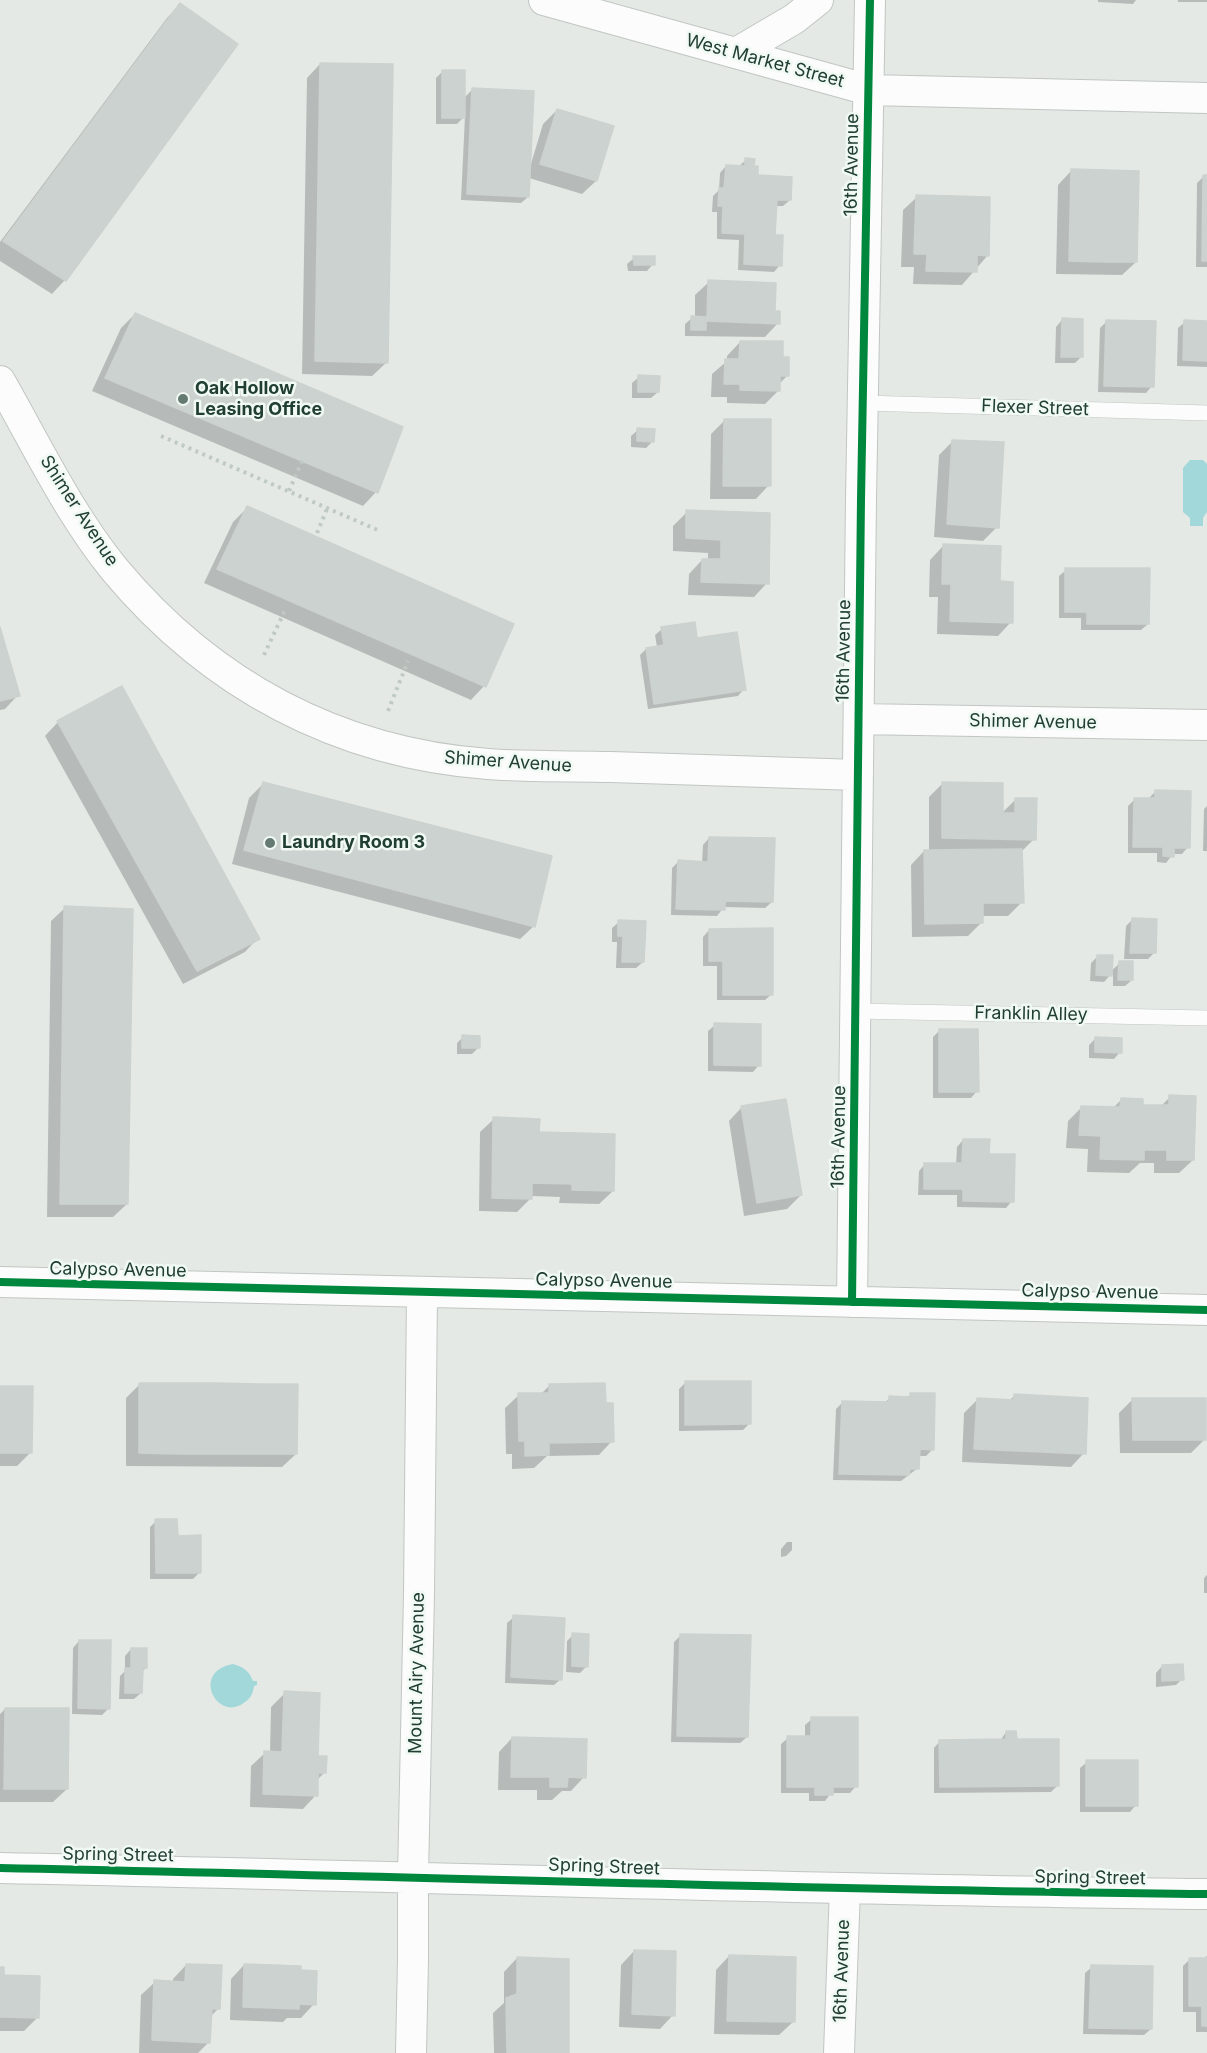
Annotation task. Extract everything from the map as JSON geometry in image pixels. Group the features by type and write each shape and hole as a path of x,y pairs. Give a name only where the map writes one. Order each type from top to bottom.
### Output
{"street":[{"name":"West Market Street","path":"544,0 869,90 1207,98"},
{"path":"736,53 794,19 818,0"},
{"name":"16th Avenue","path":"852,1302 870,0"},
{"name":"Shimer Avenue","path":"0,381 85,528 114,568 147,606 203,657 236,681 279,707 357,739 423,755 487,764 858,775"},
{"name":"Shimer Avenue","path":"859,719 1207,725"},
{"name":"Calypso Avenue","path":"0,1282 1207,1310"},
{"name":"Mount Airy Avenue","path":"411,2053 422,1292"},
{"name":"Spring Street","path":"0,1868 844,1888 1207,1894"},
{"name":"16th Avenue","path":"839,2053 844,1888"}],"lane":[{"name":"Flexer Street","path":"863,403 1207,413"},
{"name":"Franklin Alley","path":"855,1011 1207,1018"}],"path":[{"path":"161,436 380,531"},
{"path":"289,491 302,461"},
{"path":"317,533 328,509"},
{"path":"264,655 286,608"},
{"path":"388,711 408,661"}],"water":[{"path":"1190,460 1203,460 1207,464 1207,512 1203,518 1203,526 1190,526 1190,518 1183,512 1183,468"},
{"path":"233,1664 243,1668 253,1681 257,1681 249,1699 235,1707 218,1702 211,1685 213,1676 220,1669"}],"building":[{"path":"180,3 238,44 66,281 3,241"},
{"path":"320,63 393,64 388,363 315,361"},
{"path":"442,70 465,70 465,118 442,118"},
{"path":"472,88 534,91 529,197 467,194"},
{"path":"557,109 614,126 597,181 540,164"},
{"path":"745,158 755,159 754,166 758,166 758,175 792,177 791,200 777,200 775,235 783,235 782,266 744,264 745,234 722,233 723,206 718,206 719,188 724,188 726,165 745,166"},
{"path":"1071,169 1106,170 1104,262 1069,261"},
{"path":"1106,170 1139,171 1137,262 1104,262"},
{"path":"1203,175 1207,175 1207,261 1202,261"},
{"path":"916,195 990,197 989,256 977,255 977,272 926,271 927,254 914,254"},
{"path":"633,256 655,256 655,265 634,265"},
{"path":"708,280 776,283 775,311 780,311 780,324 707,321"},
{"path":"135,313 403,427 378,493 105,378"},
{"path":"691,316 706,317 706,330 691,330"},
{"path":"1062,318 1083,319 1083,357 1061,357"},
{"path":"1106,320 1156,321 1154,387 1104,386"},
{"path":"1184,320 1207,321 1207,361 1183,360"},
{"path":"740,341 783,341 783,357 789,357 789,376 780,376 780,391 740,390 740,384 724,384 725,359 739,359"},
{"path":"638,375 660,376 659,392 638,392"},
{"path":"724,419 771,419 771,486 723,486"},
{"path":"637,428 655,429 654,442 637,441"},
{"path":"952,440 1004,442 999,528 947,524"},
{"path":"247,506 514,624 486,687 217,569"},
{"path":"686,510 770,513 769,584 701,582 702,559 721,559 721,540 686,538"},
{"path":"943,544 1001,546 1000,581 1013,582 1013,623 950,621 951,584 942,584"},
{"path":"1065,568 1150,568 1149,624 1087,624 1087,612 1065,612"},
{"path":"695,622 697,638 737,632 746,690 654,704 646,648 664,645 661,627"},
{"path":"0,627 20,696 0,701"},
{"path":"122,686 260,939 197,971 57,721"},
{"path":"263,782 552,856 535,927 244,850"},
{"path":"942,782 1003,783 1003,813 1015,813 1015,798 1037,798 1036,840 942,838"},
{"path":"1155,790 1191,791 1190,848 1174,848 1174,857 1163,856 1163,847 1133,847 1134,798 1155,798"},
{"path":"709,837 775,838 773,902 725,901 725,910 676,909 678,860 708,862"},
{"path":"1022,849 1024,903 983,903 983,923 925,924 924,850"},
{"path":"64,906 133,909 128,1204 60,1204"},
{"path":"1132,918 1157,919 1156,953 1130,953"},
{"path":"618,920 646,921 644,962 622,962 623,936 618,936"},
{"path":"773,928 773,995 723,995 723,961 709,961 709,929"},
{"path":"1097,955 1113,955 1112,976 1096,975"},
{"path":"1119,961 1133,961 1133,980 1118,980"},
{"path":"714,1023 761,1024 761,1066 714,1065"},
{"path":"939,1029 978,1029 979,1092 939,1092"},
{"path":"462,1035 480,1036 480,1048 462,1048"},
{"path":"1095,1037 1122,1038 1122,1053 1095,1052"},
{"path":"1169,1095 1196,1096 1194,1160 1167,1160 1167,1150 1144,1150 1144,1160 1100,1159 1101,1136 1079,1135 1081,1106 1120,1107 1121,1098 1143,1099 1143,1105 1169,1105"},
{"path":"786,1099 802,1195 757,1203 741,1106"},
{"path":"493,1117 540,1119 539,1132 615,1134 614,1191 572,1190 572,1184 532,1183 532,1199 492,1198"},
{"path":"963,1139 990,1139 989,1154 1015,1154 1014,1202 963,1201 963,1189 924,1189 924,1163 962,1163"},
{"path":"685,1381 751,1381 751,1424 685,1425"},
{"path":"139,1383 179,1383 178,1454 139,1453"},
{"path":"179,1383 218,1383 218,1454 178,1454"},
{"path":"218,1383 258,1384 258,1454 218,1454"},
{"path":"605,1383 606,1403 613,1403 614,1442 549,1443 549,1455 525,1456 525,1441 519,1441 518,1393 549,1393 549,1384"},
{"path":"258,1384 298,1384 297,1454 258,1454"},
{"path":"0,1386 33,1386 32,1453 0,1453"},
{"path":"910,1393 935,1393 934,1450 920,1449 919,1469 910,1469 909,1475 839,1474 842,1401 889,1402 889,1396 910,1397"},
{"path":"1014,1394 1088,1398 1086,1454 974,1449 977,1398 1014,1400"},
{"path":"1132,1398 1206,1398 1206,1440 1133,1440"},
{"path":"155,1519 177,1519 178,1536 201,1535 201,1573 156,1573"},
{"path":"513,1615 565,1618 562,1680 511,1677"},
{"path":"572,1633 589,1634 588,1667 572,1666"},
{"path":"680,1634 751,1635 748,1737 677,1736"},
{"path":"79,1640 111,1640 110,1709 78,1708"},
{"path":"131,1648 147,1648 147,1668 131,1668"},
{"path":"1183,1664 1184,1680 1162,1681 1162,1665"},
{"path":"125,1668 143,1669 142,1693 125,1693"},
{"path":"284,1691 320,1693 318,1756 327,1756 326,1773 318,1773 318,1796 263,1794 264,1751 282,1752"},
{"path":"5,1708 69,1708 68,1789 4,1789"},
{"path":"811,1717 858,1717 858,1787 833,1787 833,1795 815,1795 815,1787 787,1787 787,1736 811,1736"},
{"path":"1006,1731 1016,1731 1017,1739 1059,1739 1059,1786 940,1787 939,1740 1006,1739"},
{"path":"512,1737 587,1739 586,1778 568,1777 567,1787 550,1787 550,1777 511,1777"},
{"path":"1086,1760 1138,1760 1138,1806 1086,1806"},
{"path":"634,1950 676,1951 675,2016 632,2014"},
{"path":"729,1955 796,1957 795,2022 727,2021"},
{"path":"517,1957 569,1959 569,2053 507,2053 506,1998 517,1994"},
{"path":"1189,1958 1207,1958 1207,2026 1202,2026 1202,2006 1189,2006"},
{"path":"186,1964 222,1965 220,2009 212,2009 210,2043 152,2040 154,1980 185,1982"},
{"path":"244,1964 301,1966 301,1970 317,1971 316,2005 299,2004 299,2009 243,2007"},
{"path":"1091,1965 1153,1966 1152,2029 1089,2028"},
{"path":"0,1967 4,1967 4,1975 40,1976 39,2018 0,2017"}],"cycle path":[{"path":"852,1302 861,499 870,0"},
{"path":"0,1282 1207,1310"},
{"path":"0,1868 1207,1894"}],"place":[{"name":"Oak Hollow Leasing Office","path":"183,399"},
{"name":"Laundry Room 3","path":"270,843"}]}
